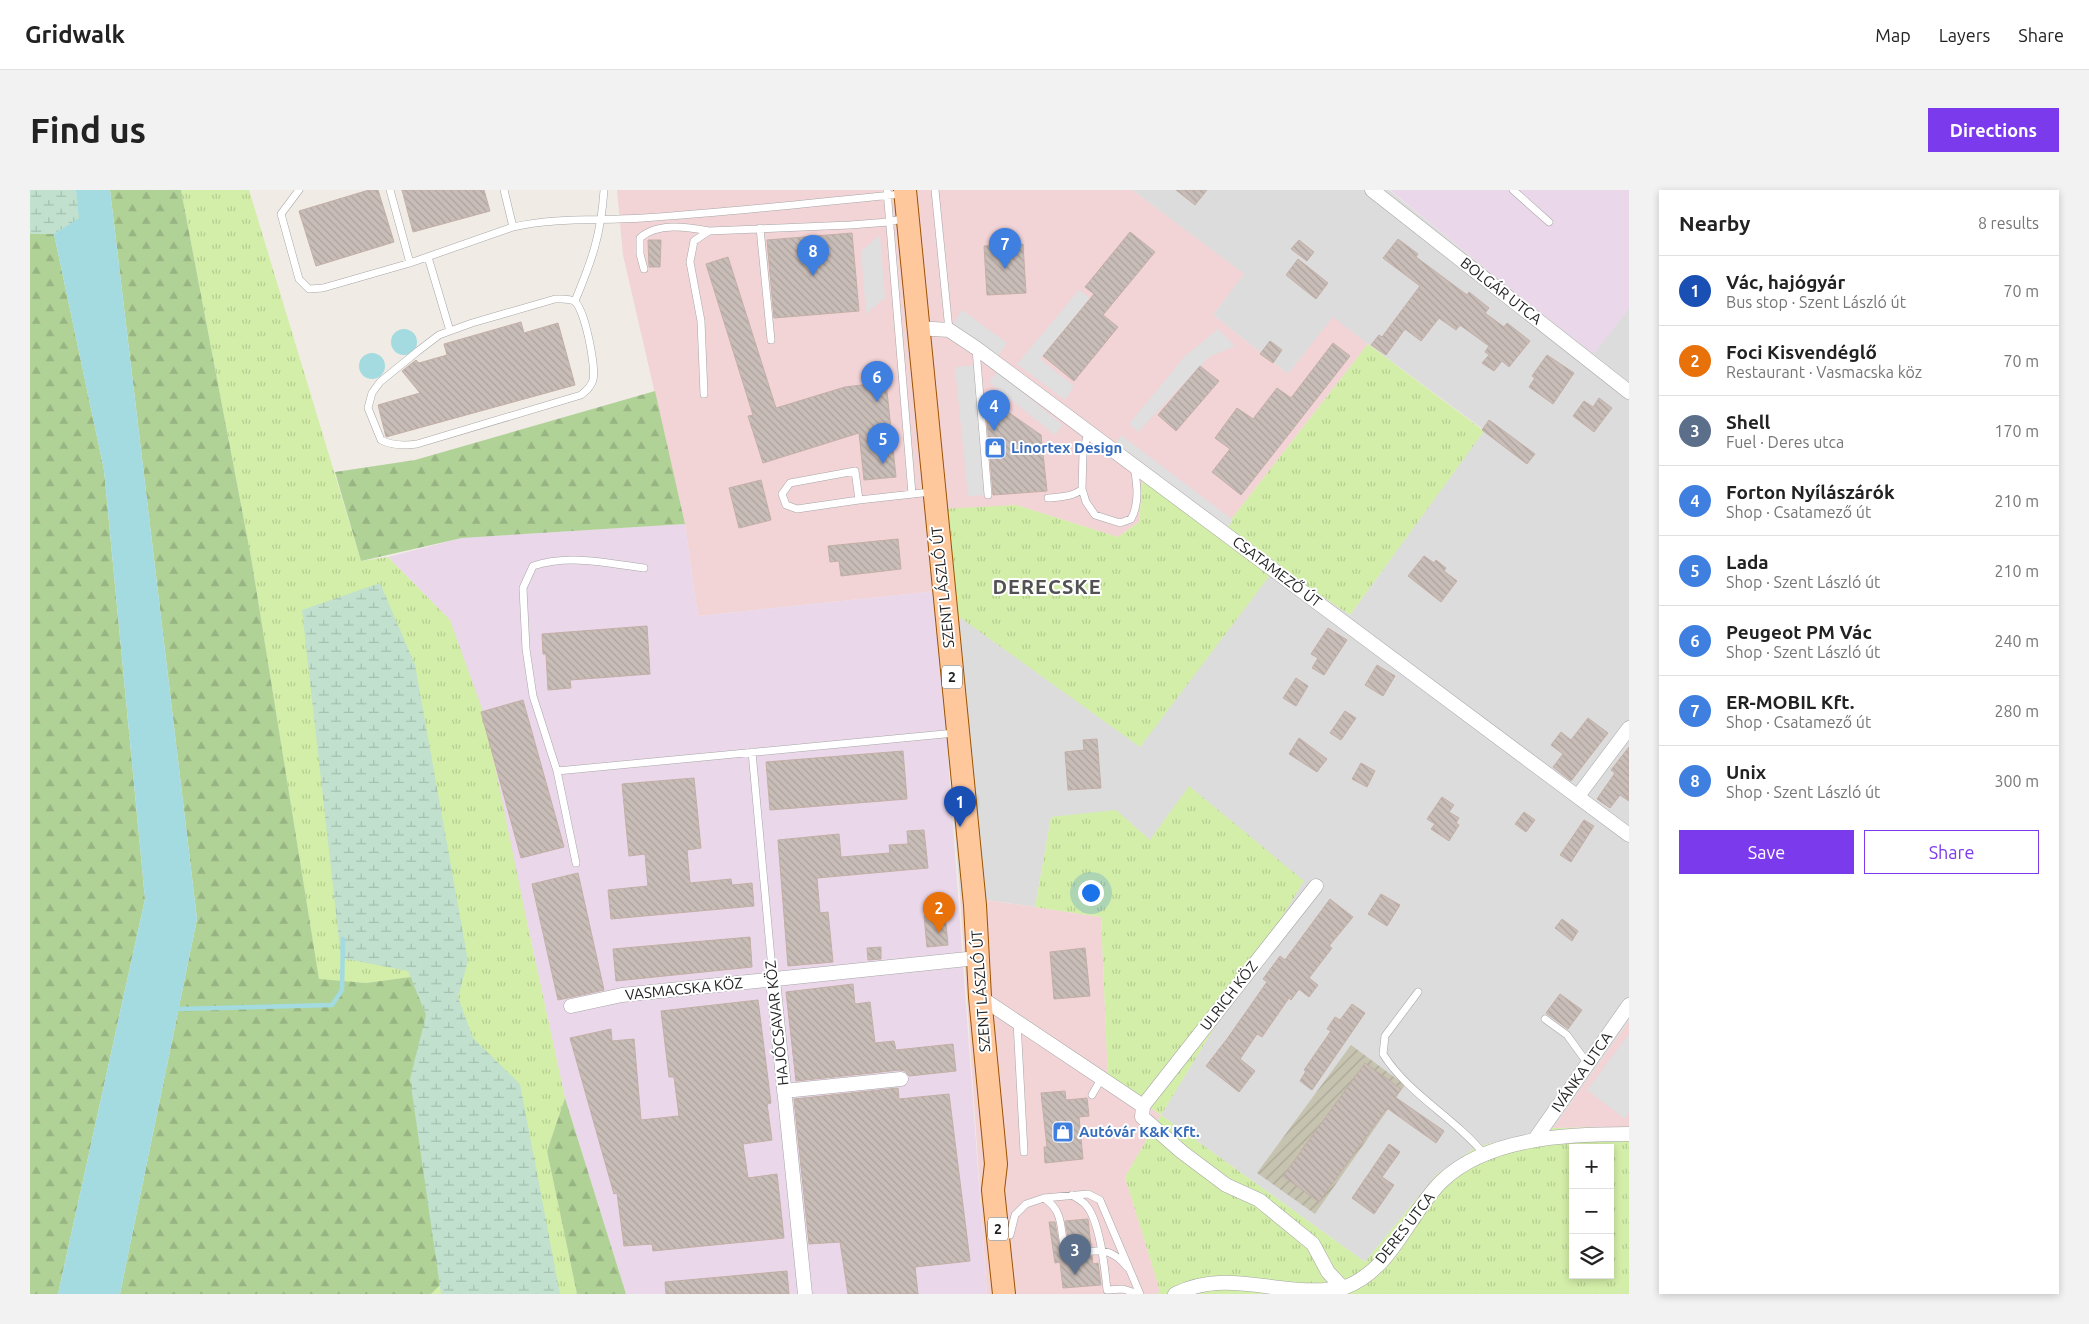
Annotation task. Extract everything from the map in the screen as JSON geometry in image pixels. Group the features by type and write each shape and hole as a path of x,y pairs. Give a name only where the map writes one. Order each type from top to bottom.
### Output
{"main road":[{"name":"SZENT LÁSZLÓ ÚT","path":"896,192 898,220 918,328 975,905 980,997 996,1164"},
{"name":"2","path":"996,1164 1010,1235 1016,1294"},
{"name":"2","path":"996,1164 993,1190 1004,1294"}],"street":[{"name":"BOLGÁR UTCA","path":"1372,190 1629,392"},
{"name":"CSATAMEZŐ ÚT","path":"918,328 949,330 976,348 1629,835"},
{"path":"1578,796 1629,728"},
{"name":"ULRICH KÖZ","path":"1142,1106 1316,886"},
{"name":"VASMACSKA KÖZ","path":"572,1006 622,995 977,958"},
{"name":"HAJÓCSAVAR KÖZ","path":"773,980 805,1294"},
{"path":"980,997 1142,1106 1142,1117 1182,1152 1226,1185 1259,1200 1313,1244 1328,1272 1343,1288"},
{"name":"IVÁNKA UTCA","path":"1535,1139 1629,1005"},
{"path":"784,1091 901,1079"},
{"name":"DERES UTCA","path":"1175,1294 1187,1288 1225,1283 1248,1284 1278,1290 1306,1292 1343,1288 1366,1275 1391,1250 1441,1182 1453,1171 1484,1154 1535,1139 1629,1134"}],"lane":[{"path":"299,190 281,214 299,279 304,286 310,289 323,288 410,262 513,227 571,220 688,215 896,192"},
{"path":"390,190 410,262"},
{"path":"504,190 513,227"},
{"path":"575,301 594,255 602,220 604,190"},
{"path":"935,190 949,330"},
{"path":"1513,190 1549,222"},
{"path":"644,269 640,254 640,238 656,228 692,228 709,231 898,220 912,494"},
{"path":"760,228 771,340"},
{"path":"704,394 701,322 690,262 694,241 709,231"},
{"path":"428,256 450,331"},
{"path":"555,299 575,301 581,308 594,363 593,380 588,389 580,395 417,444 402,446 388,444 381,440 368,408 372,393 380,382 439,335 472,323 555,299"},
{"path":"976,348 988,495"},
{"path":"1088,432 1083,453 1082,489 1086,502 1095,516 1120,523 1131,520 1136,510 1137,497 1134,466"},
{"path":"859,500 855,471 790,483 782,494 786,505 796,509 934,492"},
{"path":"1048,498 1078,493 1082,489"},
{"path":"576,863 557,771 533,696 526,649 523,588 533,566 547,562 586,560 644,568"},
{"path":"557,771 958,732"},
{"name":"HAJÓCSAVAR KÖZ","path":"752,752 773,980"},
{"path":"1418,992 1385,1036 1383,1054 1393,1070 1424,1099 1474,1140 1484,1154"},
{"path":"1545,1019 1566,1035 1588,1064"},
{"path":"1017,1022 1024,1152"},
{"path":"1092,1095 1102,1079"},
{"path":"1010,1235 1015,1215 1026,1204 1044,1198 1088,1194 1100,1200 1140,1294"},
{"path":"1072,1195 1086,1205 1097,1229 1103,1250 1107,1290 1123,1289 1140,1294"},
{"path":"1044,1198 1054,1205 1059,1215 1064,1246 1073,1252 1103,1250 1122,1262 1132,1273"}],"shaded area":[{"path":"617,190 1132,190 1244,274 1213,315 1288,374 1333,317 1368,344 1226,526 1144,466 1139,522 1118,537 1016,505 936,591 698,616 685,524 623,255"},
{"path":"1132,190 1389,190 1523,299 1594,353 1629,308 1629,1021 1553,1128 1476,1147 1436,1175 1365,1262 1161,1115 1303,881 1150,840 1051,817 1035,907 960,896 936,591 1277,566 1350,615 1484,430 1333,318 1288,374 1213,315 1243,274"},
{"path":"1390,190 1629,190 1629,308 1594,354 1523,299"},
{"path":"880,235 885,298 866,314 861,251"},
{"path":"1079,290 1090,298 1040,359 1074,386 1065,400 1017,364"},
{"path":"962,310 1007,343 994,361 949,330"},
{"path":"1218,329 1235,346 1209,357 1138,432 1129,424 1185,356"},
{"path":"978,365 988,495 968,496 955,367"},
{"path":"997,372 1063,425 1055,435 989,382"},
{"path":"1121,435 1233,520 1226,530 1114,445"},
{"path":"685,524 698,616 936,591 987,1294 626,1294 565,1098 526,917 450,620 388,557 462,538"},
{"path":"960,896 1101,917 1108,1079 1161,1115 1125,1177 1160,1291 1157,1294 987,1294"},
{"path":"1629,1021 1629,1127 1553,1128"},
{"path":"1629,1034 1629,1113 1625,1119 1587,1090"},
{"path":"1351,1045 1405,1085 1315,1214 1257,1173"}],"green space":[{"path":"30,190 76,190 54,234 104,470 145,899 58,1294 30,1294"},
{"path":"30,190 76,190 80,218 54,234 30,234"},
{"path":"110,190 181,190 251,557 319,979 366,983 425,975 443,1282 431,1294 120,1294 197,919"},
{"path":"181,190 249,190 361,561 388,557 450,620 485,717 565,1098 547,1151 577,1294 431,1294 443,1281 425,975 366,983 319,980 251,557"},
{"path":"1368,344 1484,431 1350,615 1277,566 1140,747 951,611 942,509 1016,505 1118,537 1139,522 1144,466 1226,526"},
{"path":"655,391 685,524 462,538 361,561 335,472 415,460"},
{"path":"380,583 415,665 468,961 458,997 473,1038 520,1084 560,1294 441,1294 410,1079 426,1015 408,971 341,958 302,610"},
{"path":"1189,786 1304,881 1161,1115 1108,1079 1101,917 1035,907 1051,817 1116,810 1150,840"},
{"path":"565,1098 626,1294 577,1294 547,1151"},
{"path":"1161,1115 1365,1262 1436,1175 1476,1147 1553,1128 1629,1127 1629,1294 1157,1294 1160,1291 1125,1177"}],"water":[{"path":"76,190 110,190 197,919 120,1294 58,1294 145,899 104,470 54,234 79,218"},
{"path":"404,329 413,333 417,342 413,351 404,355 395,351 391,342 395,333"},
{"path":"372,353 381,357 385,366 381,375 372,379 363,375 359,366 363,357"}],"building":[{"path":"369,190 378,190 394,242 316,266 299,211"},
{"path":"402,190 484,190 490,211 413,232"},
{"path":"1176,190 1207,190 1195,205"},
{"path":"1130,232 1155,252 1103,315 1118,327 1074,381 1043,356 1094,294 1085,287"},
{"path":"852,233 859,311 774,318 767,240"},
{"path":"1398,239 1418,254 1416,257 1467,295 1469,292 1489,308 1485,313 1504,327 1507,323 1530,341 1509,367 1502,361 1494,371 1482,363 1489,355 1485,352 1489,346 1460,325 1456,330 1439,318 1421,341 1405,329 1386,355 1371,345 1379,335 1382,337 1420,286 1383,258"},
{"path":"648,240 661,240 660,267 649,267"},
{"path":"1299,240 1314,252 1307,261 1291,249"},
{"path":"1023,244 1026,293 987,295 984,246"},
{"path":"728,257 776,408 845,387 886,382 896,477 864,480 859,433 763,463 748,416 753,415 706,264"},
{"path":"1298,259 1328,283 1316,299 1286,275"},
{"path":"521,322 524,333 558,323 575,385 386,437 378,405 420,393 402,371 416,360 419,363 447,355 444,344"},
{"path":"1270,341 1282,350 1273,363 1260,354"},
{"path":"1333,343 1350,356 1241,495 1212,472 1230,449 1215,438 1237,408 1253,419 1277,388 1291,398"},
{"path":"1547,355 1574,373 1553,404 1529,387 1535,378 1532,376"},
{"path":"1200,366 1219,381 1176,431 1158,415"},
{"path":"985,396 1041,435 1047,491 993,495"},
{"path":"1599,398 1612,408 1594,432 1573,416 1584,401 1593,407"},
{"path":"1489,420 1535,454 1527,464 1482,430"},
{"path":"761,480 771,520 739,528 729,488"},
{"path":"898,539 901,569 841,576 839,561 830,562 828,546"},
{"path":"1424,556 1434,563 1436,560 1446,568 1444,571 1457,581 1441,602 1408,576"},
{"path":"647,626 650,674 570,680 571,688 548,690 546,654 543,654 542,634"},
{"path":"1328,628 1347,640 1324,675 1312,668 1318,658 1311,654"},
{"path":"1377,665 1395,676 1383,696 1365,685"},
{"path":"1296,678 1308,686 1296,706 1283,698"},
{"path":"523,700 564,847 521,858 481,712"},
{"path":"1345,711 1356,718 1341,740 1330,733"},
{"path":"1588,718 1608,733 1571,781 1553,767 1563,754 1551,745 1561,732 1571,740"},
{"path":"1299,738 1327,759 1317,772 1289,754"},
{"path":"1097,739 1101,788 1068,790 1065,752 1084,750 1083,740"},
{"path":"1629,747 1629,801 1620,795 1610,808 1597,799 1615,773 1611,770"},
{"path":"903,751 907,799 770,810 766,762"},
{"path":"1361,763 1375,771 1367,787 1352,779"},
{"path":"694,778 701,848 687,850 690,883 731,879 732,885 752,883 754,906 611,919 608,890 648,886 645,854 629,856 622,784"},
{"path":"1442,797 1454,805 1449,812 1459,818 1456,823 1459,825 1449,841 1431,829 1435,824 1427,819"},
{"path":"1524,812 1535,820 1526,832 1515,824"},
{"path":"1584,820 1594,826 1571,862 1560,855"},
{"path":"924,830 928,868 817,878 820,913 828,912 833,962 788,966 778,840 839,834 841,857 890,853 889,845 908,844 907,831"},
{"path":"578,873 604,990 558,1000 532,884"},
{"path":"1381,894 1400,905 1387,926 1368,914"},
{"path":"1330,899 1353,917 1329,946 1332,948 1309,978 1318,985 1309,997 1299,989 1291,1000 1289,998 1262,1037 1257,1034 1240,1059 1255,1071 1239,1092 1206,1066 1267,982 1263,979 1280,956 1285,960"},
{"path":"945,914 948,945 927,947 924,916"},
{"path":"1562,919 1578,931 1572,941 1555,928"},
{"path":"750,937 752,967 616,981 613,949"},
{"path":"881,947 881,959 868,960 867,948"},
{"path":"1085,948 1090,996 1054,999 1050,952"},
{"path":"853,984 855,1004 870,1002 875,1043 894,1041 896,1050 953,1044 956,1071 909,1076 905,1071 900,1070 796,1081 786,992"},
{"path":"1560,994 1582,1010 1568,1029 1546,1013"},
{"path":"758,1000 771,1103 767,1104 772,1140 743,1144 748,1178 777,1174 784,1238 653,1251 652,1244 624,1246 617,1193 614,1194 570,1038 611,1029 612,1041 634,1039 641,1120 679,1116 674,1077 669,1077 661,1011"},
{"path":"1352,1004 1365,1013 1312,1090 1300,1081 1306,1071 1304,1070 1331,1031 1327,1029 1335,1017 1340,1020"},
{"path":"1365,1063 1401,1089 1395,1097 1444,1131 1436,1143 1387,1108 1319,1202 1283,1176"},
{"path":"898,1088 899,1099 949,1094 970,1261 915,1267 918,1294 848,1294 840,1242 809,1244 794,1099"},
{"name":"Autóvár K&K Kft.","path":"1065,1091 1066,1100 1087,1098 1089,1116 1079,1117 1083,1159 1045,1163 1044,1147 1047,1147 1041,1093"},
{"path":"1389,1144 1400,1152 1382,1177 1394,1185 1374,1214 1352,1198"},
{"path":"1088,1219 1091,1246 1081,1246 1069,1242 1065,1221"},
{"path":"1049,1222 1055,1222 1060,1250 1071,1255 1092,1256 1093,1264 1098,1263 1101,1285 1063,1288 1060,1262 1055,1263"},
{"path":"787,1271 789,1294 666,1294 665,1282"}],"waterway":[{"path":"178,1009 332,1005 342,990 343,939"}],"place":[{"name":"ER-MOBIL Kft.","path":"1005,269"},
{"name":"Unix","path":"813,276"},
{"name":"Peugeot PM Vác","path":"877,402"},
{"name":"Forton Nyílászárók","path":"994,431"},
{"name":"Linortex Design","path":"995,448"},
{"name":"Lada","path":"883,464"},
{"name":"Vác, hajógyár","path":"960,827"},
{"name":"Foci Kisvendéglő","path":"939,933"},
{"name":"Autóvár K&K Kft.","path":"1063,1132"},
{"name":"Shell","path":"1075,1275"}],"district":[{"name":"DERECSKE","path":"1047,587"}]}
